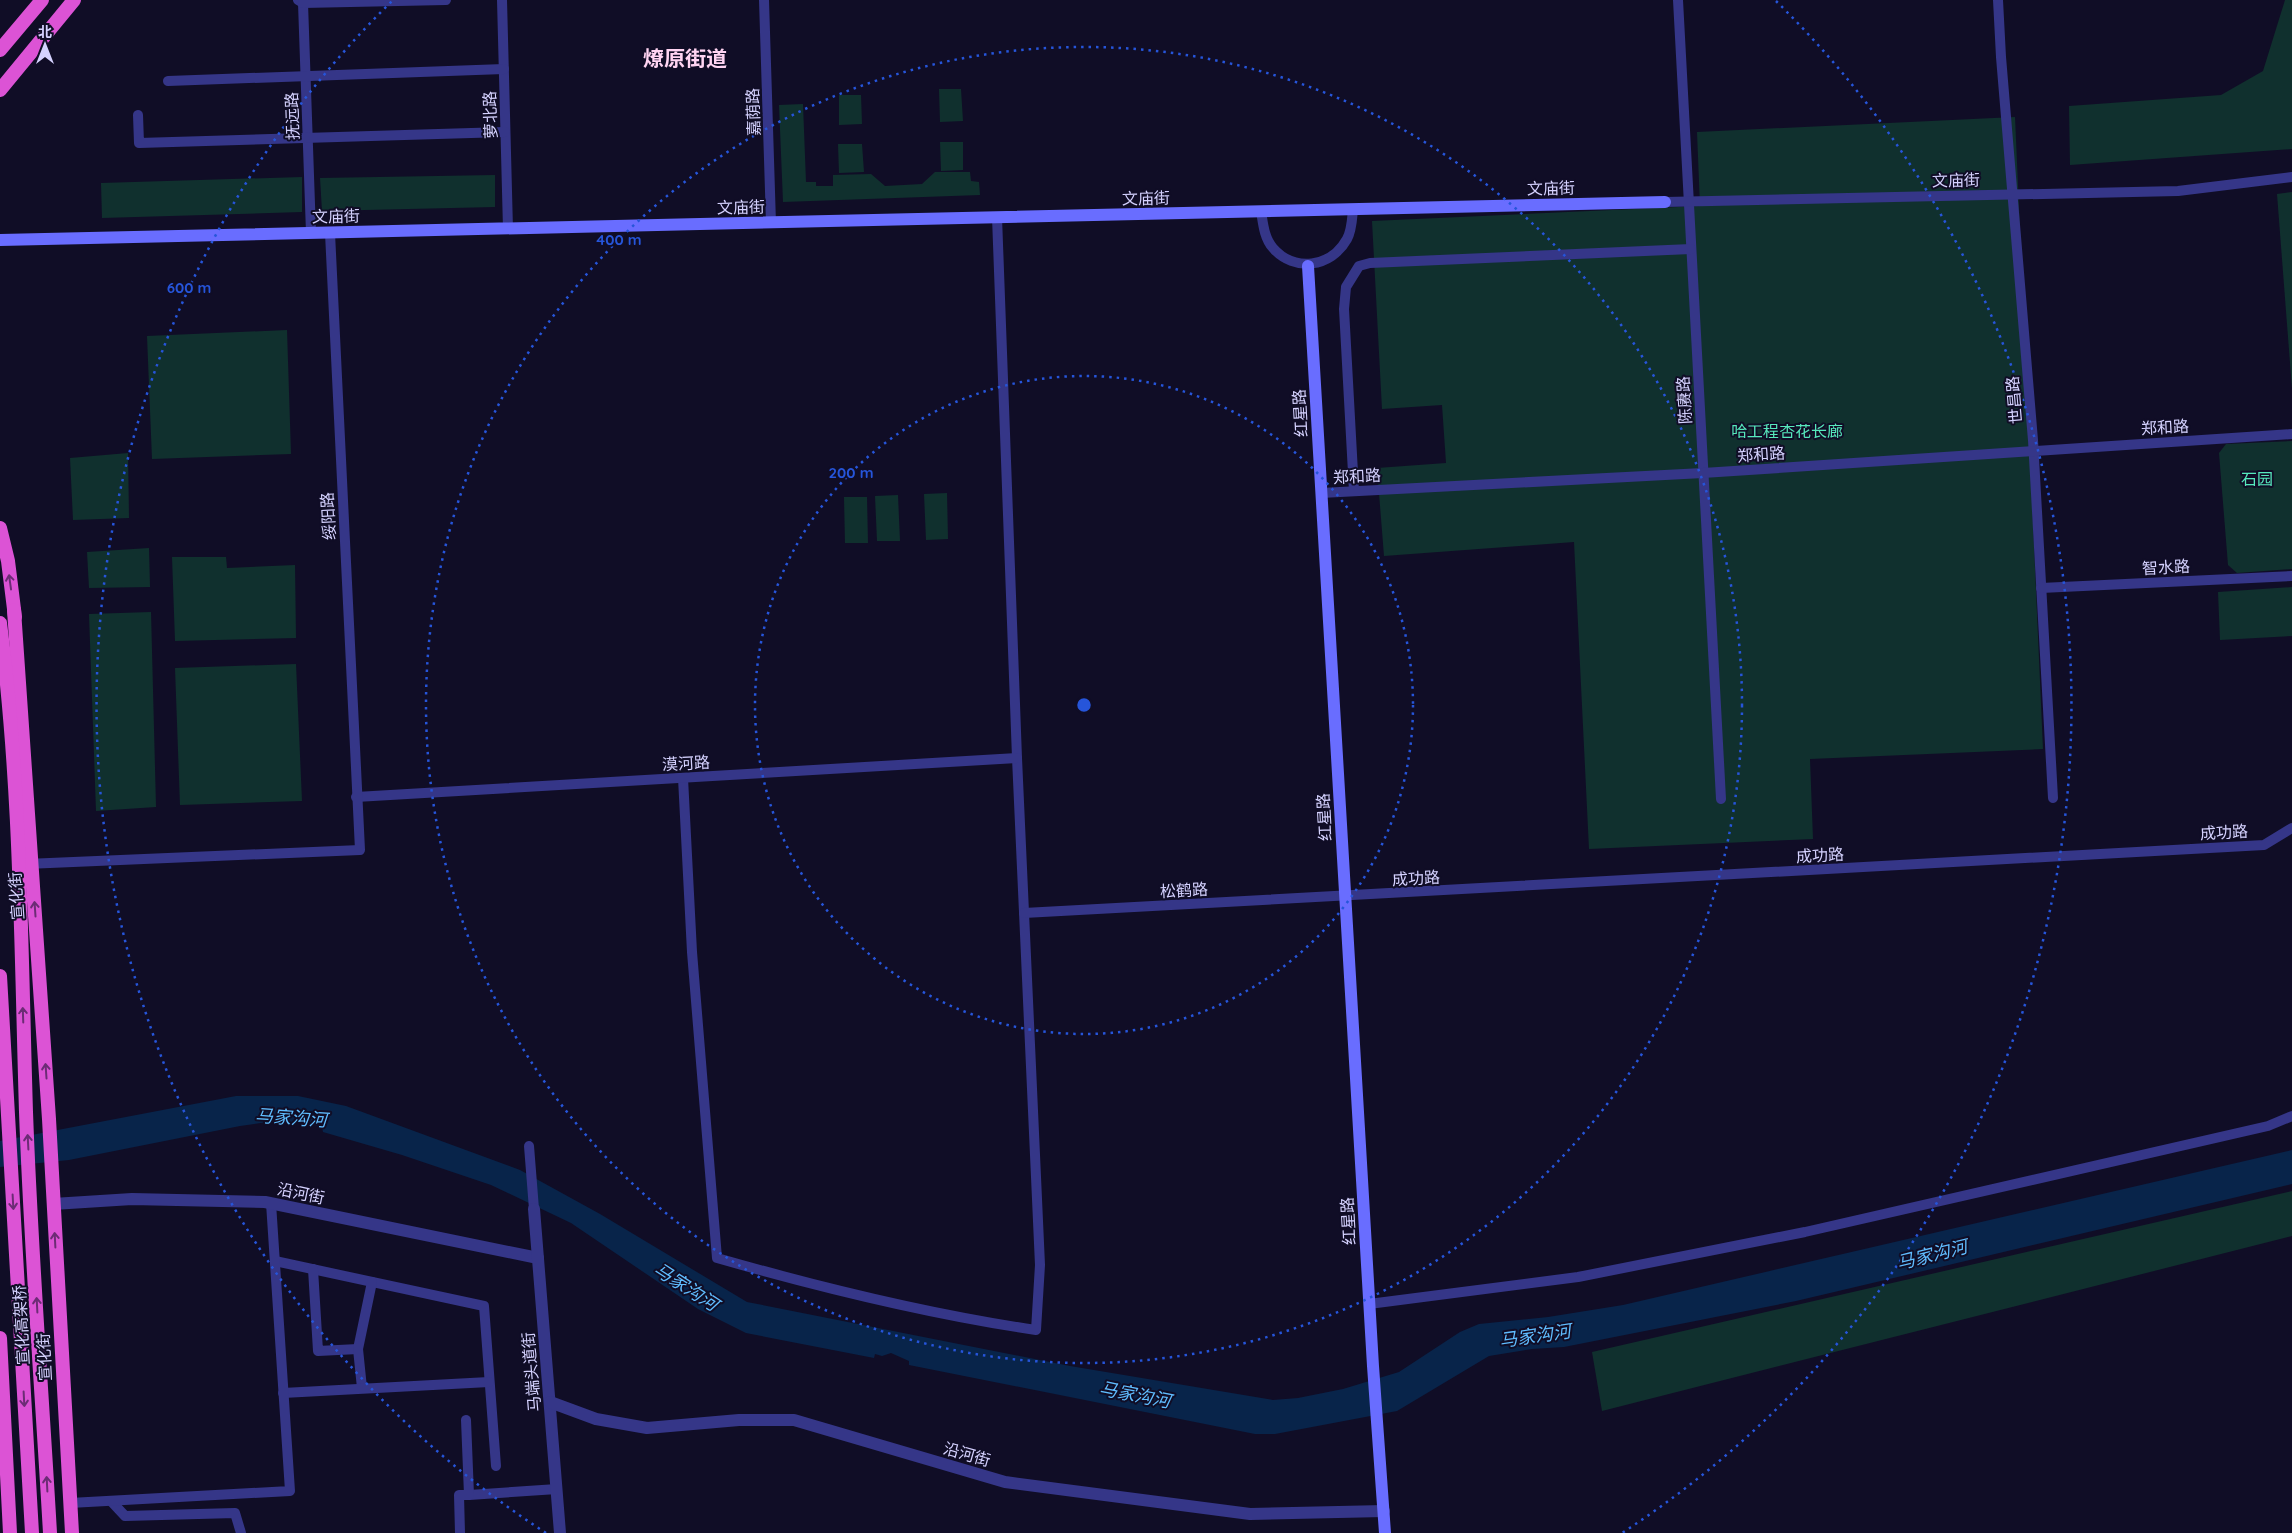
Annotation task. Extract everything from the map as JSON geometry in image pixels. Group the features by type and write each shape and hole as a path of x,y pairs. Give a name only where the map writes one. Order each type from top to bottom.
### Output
{"highway":[{"path":"0,50 42,0"},
{"path":"0,90 74,0"},
{"path":"0,528 8,561 14,610 19,723 16,823"},
{"name":"宣化街","path":"14,610 25,864 49,1119 72,1533"},
{"path":"0,623 5,660 16,823 25,864"},
{"name":"宣化高架桥","path":"25,864 26,1116 50,1533"},
{"name":"宣化高架桥","path":"0,976 32,1533"},
{"path":"0,1338 10,1533"}],"main road":[{"name":"文庙街","path":"0,240 1665,202"},
{"name":"红星路","path":"1308,266 1373,1366 1385,1533"}],"street":[{"path":"300,2 446,0"},
{"name":"萝北路","path":"502,0 508,229"},
{"name":"嘉荫路","path":"764,0 771,223"},
{"name":"陈赓路","path":"1678,0 1721,799"},
{"name":"世昌路","path":"1998,0 2033,450 2053,798"},
{"name":"抚远路","path":"300,2 311,233"},
{"path":"168,81 504,69"},
{"path":"138,115 139,143 505,132"},
{"name":"文庙街","path":"1665,202 2178,191 2292,177"},
{"path":"1262,211 1264,228 1272,248 1290,260 1308,266 1332,256 1347,239 1353,209"},
{"path":"683,778 692,952 716,1258 805,1284 961,1319 1036,1330 1040,1265 1017,758 996,217"},
{"name":"绥阳路","path":"25,864 360,850 330,233"},
{"path":"1354,491 1344,309 1346,287 1360,266 1370,263 1691,249"},
{"name":"郑和路","path":"1321,493 1703,473 2292,434"},
{"name":"智水路","path":"2041,588 2292,576"},
{"name":"漠河路","path":"356,797 1017,758"},
{"name":"成功路","path":"1345,896 2264,845 2292,828"},
{"name":"松鹤路","path":"1024,913 1345,896"},
{"path":"1370,1304 1578,1277 1806,1232 2268,1126 2292,1116"},
{"path":"530,1146 534,1209"},
{"name":"沿河街","path":"53,1204 132,1199 271,1203 538,1258"},
{"path":"70,1503 290,1491 271,1203"},
{"name":"马端头道街","path":"534,1209 560,1533"},
{"path":"274,1261 484,1306 496,1466"},
{"path":"312,1269 318,1352 358,1349"},
{"path":"362,1388 358,1349 372,1282"},
{"path":"283,1393 489,1382"},
{"name":"沿河街","path":"550,1402 596,1420 647,1428 738,1420 794,1420 1005,1482 1250,1514 1384,1511"},
{"path":"466,1420 469,1495"},
{"path":"460,1533 459,1495 557,1489"},
{"path":"111,1501 125,1516 235,1513 241,1533"}],"green space":[{"path":"2285,0 2292,0 2292,149 2070,165 2069,106 2221,95 2263,71"},
{"path":"939,89 961,89 963,121 940,122"},
{"path":"839,95 861,95 862,124 839,125"},
{"path":"803,104 806,182 816,182 816,186 833,186 833,175 871,174 885,186 922,184 935,172 970,172 971,181 979,182 980,195 783,202 779,105"},
{"name":"哈工程杏花长廊","path":"2015,117 2043,749 1810,759 1813,839 1589,849 1574,542 1384,556 1377,468 1446,463 1442,405 1382,409 1372,221 1700,206 1697,132"},
{"path":"940,142 963,142 963,170 941,171"},
{"path":"838,144 862,144 864,172 839,173"},
{"path":"495,175 495,207 322,211 320,178"},
{"path":"302,177 302,212 102,218 101,183"},
{"path":"2292,192 2292,389 2277,194"},
{"path":"287,330 291,454 152,459 147,336"},
{"name":"石园","path":"2292,441 2292,569 2237,573 2228,565 2219,453 2226,444"},
{"path":"128,453 129,518 73,520 70,458"},
{"path":"947,493 948,539 926,540 924,494"},
{"path":"898,495 900,541 877,541 875,496"},
{"path":"844,497 867,497 868,543 845,543"},
{"path":"149,548 150,587 89,588 87,552"},
{"path":"172,557 226,557 227,568 295,565 296,638 175,641"},
{"path":"2292,587 2292,636 2220,640 2218,592"},
{"path":"151,612 156,807 96,811 89,614"},
{"path":"296,664 302,801 180,805 175,668"},
{"path":"2292,1191 2292,1236 1602,1411 1592,1352"}],"water":[{"name":"马家沟河","path":"236,1096 298,1096 346,1106 520,1170 600,1214 747,1302 1070,1366 1273,1400 1298,1398 1343,1389 1399,1372 1460,1332 1479,1324 1548,1317 1623,1305 2292,1150 2292,1184 1796,1301 1564,1347 1532,1349 1489,1356 1397,1411 1275,1434 1255,1434 909,1365 909,1361 891,1353 882,1356 875,1354 874,1358 746,1333 698,1309 571,1223 491,1185 402,1155 323,1132 322,1127 310,1122 274,1121 69,1160 0,1167 0,1141"}],"district":[{"name":"燎原街道","path":"685,59"}]}
